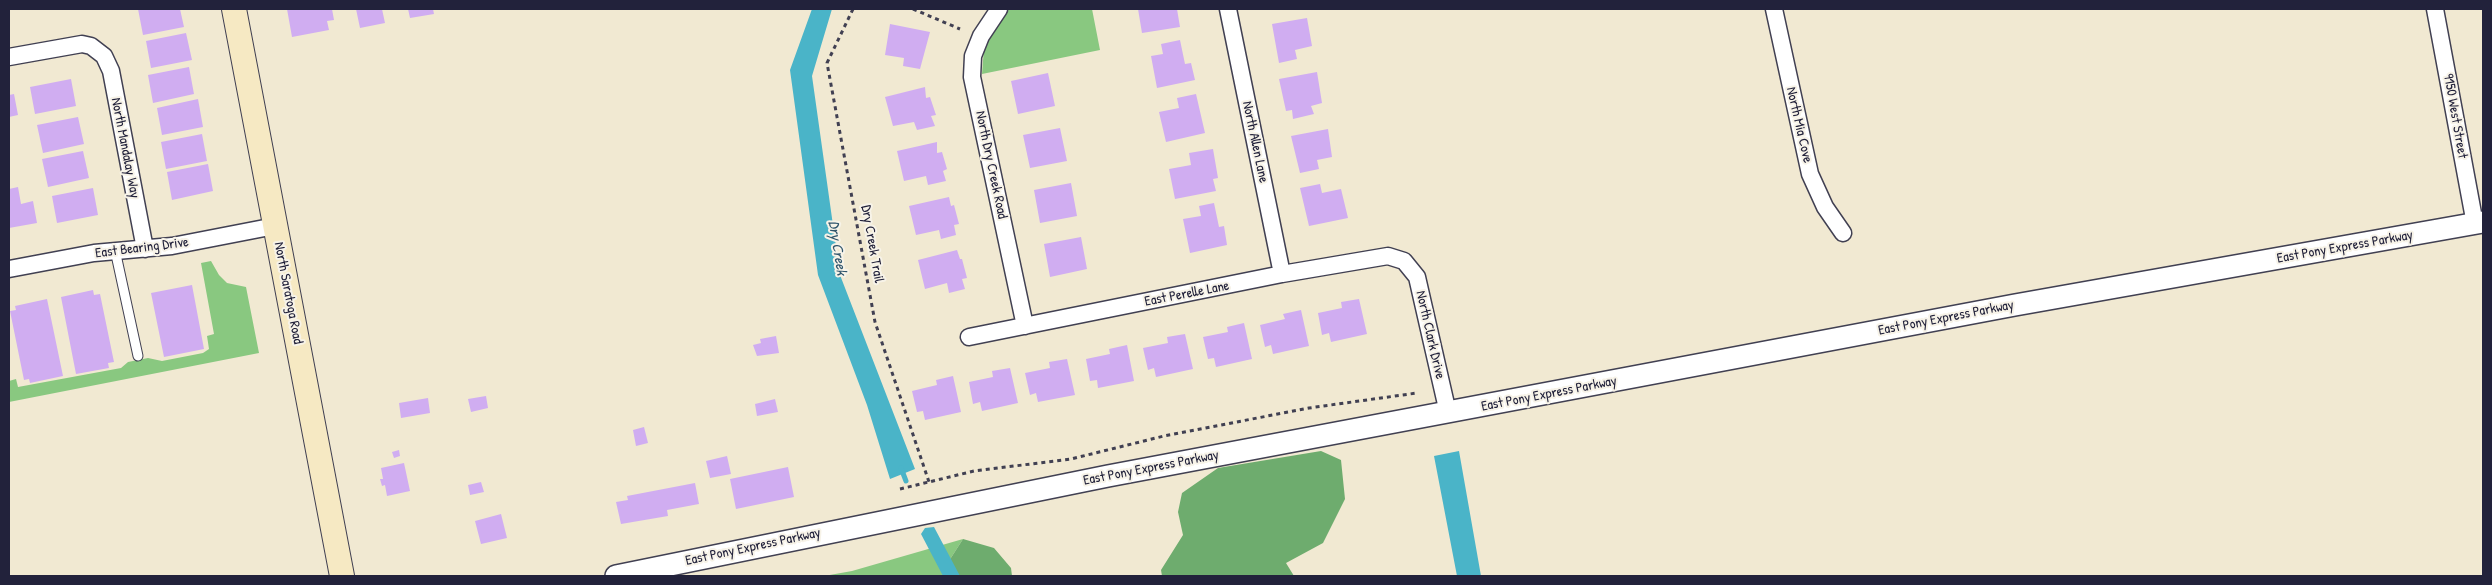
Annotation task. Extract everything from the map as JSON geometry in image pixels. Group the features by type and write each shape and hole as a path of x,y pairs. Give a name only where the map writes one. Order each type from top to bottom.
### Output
{"main road":[{"name":"North Saratoga Road","path":"234,9 342,576"}],"street":[{"name":"North Dry Creek Road","path":"998,9 981,36 974,56 972,77 1025,326"},
{"name":"North Allen Lane","path":"1228,9 1282,274"},
{"name":"North Mia Cove","path":"1774,9 1810,174 1825,207 1843,233"},
{"name":"9150 West Street","path":"2435,9 2479,223"},
{"name":"North Mandalay Way","path":"9,58 74,44 91,46 98,50 109,63 145,249"},
{"name":"East Pony Express Parkway","path":"616,576 1108,476 2015,305 2479,223"},
{"name":"East Bearing Drive","path":"9,269 115,250 172,246 275,226"},
{"name":"East Perelle Lane","path":"969,337 1282,274 1383,256 1404,261"},
{"name":"North Clark Drive","path":"1404,261 1417,277 1448,413"}],"lane":[{"path":"115,250 138,356"}],"path":[{"name":"Dry Creek Trail","path":"853,9 827,63 875,322 929,482"},
{"path":"913,9 960,29"},
{"path":"900,489 974,471 1071,458 1164,436 1309,408 1417,393"}],"green space":[{"path":"1008,9 1092,9 1100,50 982,74 984,48"},
{"path":"211,261 219,275 227,283 246,287 259,353 9,402 9,381 16,379 18,387 121,368 128,362 148,358 162,361 203,353 209,349 207,336 214,334 201,263"},
{"path":"1321,451 1341,460 1345,499 1323,543 1286,563 1294,576 1162,576 1161,570 1183,535 1178,512 1182,493 1218,468"},
{"path":"963,539 947,564 955,576 824,576 852,571"},
{"path":"963,539 994,548 1011,568 1012,576 953,576 947,564"}],"water":[{"path":"812,9 832,9 812,76 840,275 915,469 890,479 867,405 818,275 790,70"},
{"path":"1459,451 1481,576 1457,576 1434,456"},
{"path":"934,527 960,576 943,576 921,534 925,528"}],"building":[{"path":"138,9 180,9 184,27 143,35"},
{"path":"287,9 332,9 334,20 327,21 329,30 292,37"},
{"path":"356,9 382,9 385,23 360,28"},
{"path":"408,9 433,9 434,14 410,18"},
{"path":"1138,9 1177,9 1180,27 1142,33"},
{"path":"1307,18 1312,46 1295,50 1297,59 1279,63 1272,24"},
{"path":"890,24 930,32 920,69 903,66 904,58 885,55"},
{"path":"186,33 192,60 151,68 146,41"},
{"path":"1180,40 1185,64 1191,63 1195,80 1157,88 1151,56 1163,54 1161,44"},
{"path":"189,67 194,94 153,103 148,75"},
{"path":"1317,72 1322,103 1311,106 1314,114 1293,119 1292,110 1286,111 1279,79"},
{"path":"1048,73 1055,106 1018,114 1011,81"},
{"path":"71,79 76,106 35,114 30,87"},
{"path":"925,87 926,98 930,97 936,115 931,116 935,126 917,130 914,122 893,126 885,97"},
{"path":"14,94 18,115 9,117 9,95"},
{"path":"1196,94 1205,133 1166,142 1159,112 1179,108 1177,98"},
{"path":"198,99 203,127 162,135 157,108"},
{"path":"78,117 84,144 43,153 37,125"},
{"path":"1060,128 1067,161 1030,168 1023,135"},
{"path":"1328,129 1332,157 1317,160 1319,169 1300,173 1291,136"},
{"path":"202,134 207,161 166,169 161,142"},
{"path":"937,142 937,153 942,152 947,169 943,171 946,181 928,185 926,176 904,181 897,151"},
{"path":"1213,149 1218,178 1213,179 1216,191 1175,199 1169,169 1191,165 1189,153"},
{"path":"83,151 89,178 48,187 42,159"},
{"path":"208,164 213,191 172,200 167,172"},
{"path":"1071,183 1077,216 1040,223 1034,190"},
{"path":"1320,184 1322,193 1341,189 1348,218 1309,226 1300,188"},
{"path":"18,187 21,204 33,201 37,223 9,228 9,189"},
{"path":"93,188 98,215 57,223 52,196"},
{"path":"949,197 951,206 954,205 959,224 954,225 956,235 941,239 939,230 916,235 909,206"},
{"path":"1214,203 1219,227 1224,226 1227,245 1190,253 1183,219 1201,216 1199,206"},
{"path":"1081,237 1087,269 1050,277 1044,244"},
{"path":"957,250 960,259 962,259 967,278 962,279 965,289 949,293 947,283 925,289 918,260"},
{"path":"192,285 204,349 164,357 151,293"},
{"path":"93,290 94,295 100,294 114,362 108,363 109,368 76,374 61,297"},
{"path":"47,299 63,376 30,383 29,379 24,380 10,311 16,310 15,306"},
{"path":"1359,299 1367,334 1331,342 1329,333 1322,335 1318,313 1342,308 1341,302"},
{"path":"1301,310 1309,346 1273,354 1271,345 1265,347 1260,325 1285,319 1283,314"},
{"path":"1244,323 1252,359 1216,367 1214,358 1208,359 1203,337 1228,332 1227,327"},
{"path":"1185,334 1193,369 1156,377 1154,368 1148,370 1143,348 1168,343 1167,337"},
{"path":"776,336 779,353 757,356 753,345 761,343 760,339"},
{"path":"1127,345 1134,381 1098,388 1097,380 1090,381 1086,359 1110,354 1109,349"},
{"path":"1067,359 1075,395 1038,402 1036,393 1030,395 1025,373 1050,368 1049,362"},
{"path":"1010,368 1018,403 982,411 980,402 973,404 969,382 993,377 992,371"},
{"path":"953,376 961,412 925,420 923,411 917,412 912,391 937,385 936,380"},
{"path":"486,396 488,408 471,412 468,399"},
{"path":"428,398 430,413 401,418 399,403"},
{"path":"775,399 778,412 757,416 755,404"},
{"path":"644,427 648,443 636,446 633,430"},
{"path":"399,450 400,456 394,458 392,452"},
{"path":"727,456 731,474 710,478 706,461"},
{"path":"404,463 410,491 387,496 385,485 382,486 380,479 383,479 381,468"},
{"path":"788,467 794,497 736,509 730,479"},
{"path":"481,482 484,492 470,495 468,485"},
{"path":"695,483 699,504 667,510 668,516 621,524 616,502 628,500 627,496"},
{"path":"501,514 507,538 481,544 475,521"}],"waterway":[{"name":"Dry Creek","path":"901,468 906,481"}]}
